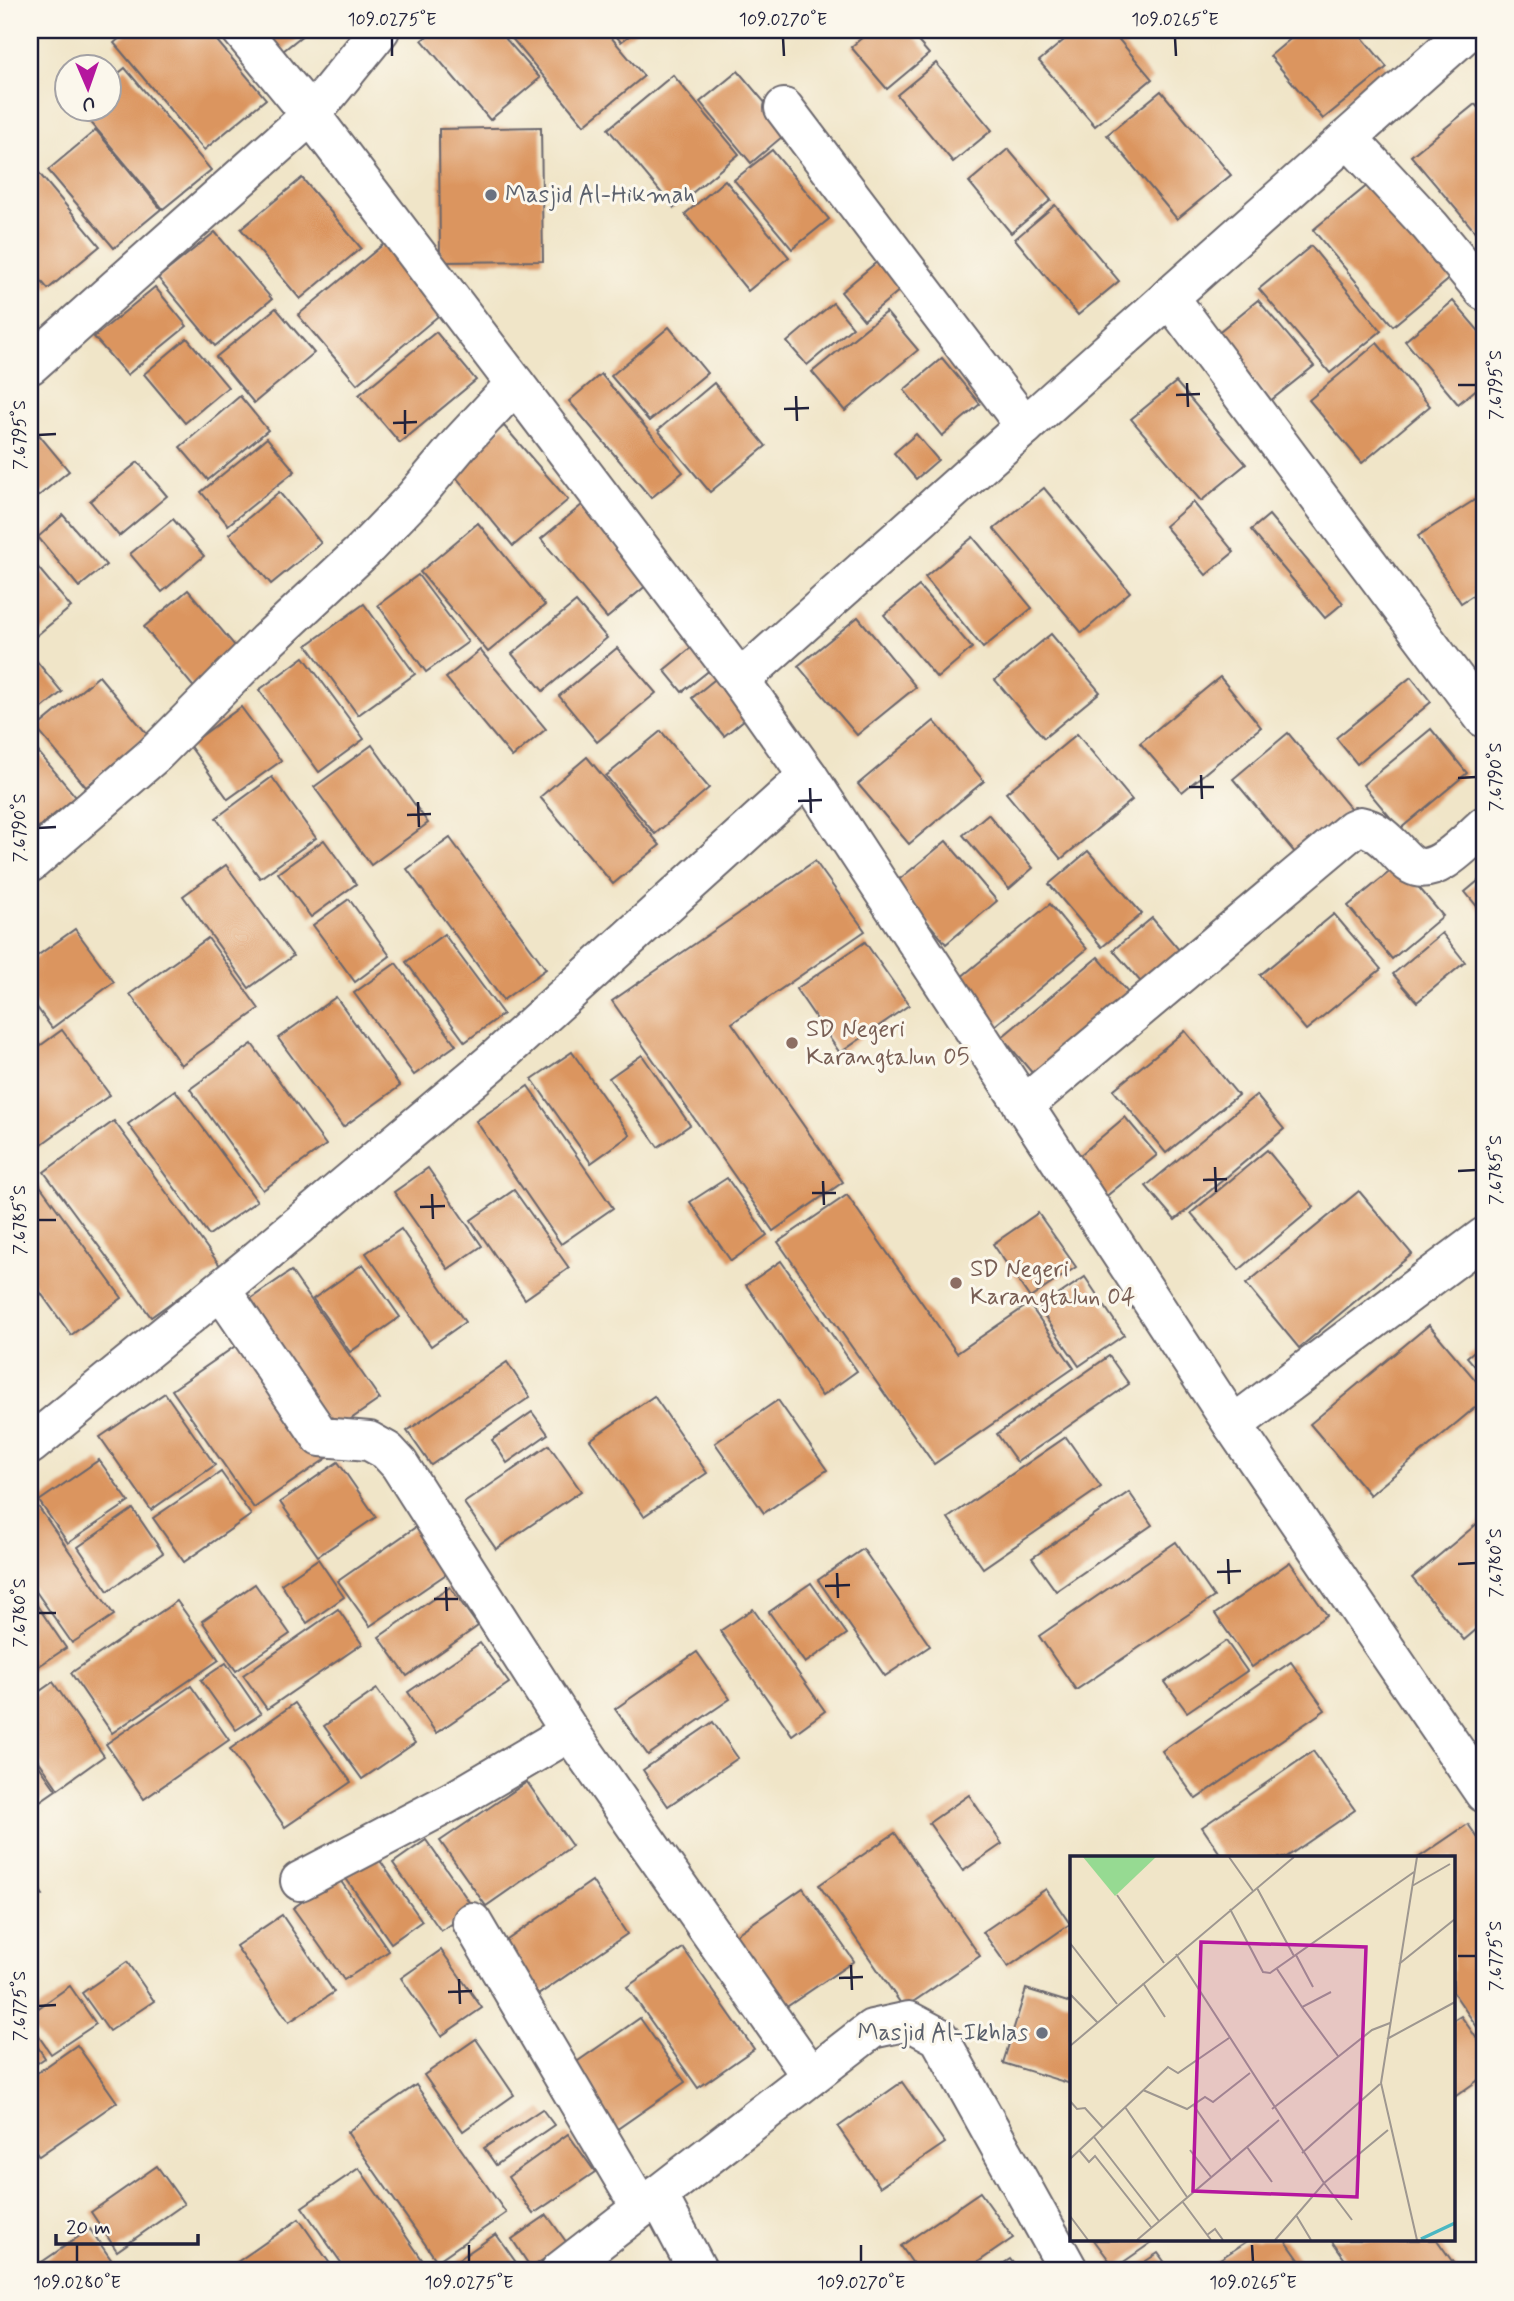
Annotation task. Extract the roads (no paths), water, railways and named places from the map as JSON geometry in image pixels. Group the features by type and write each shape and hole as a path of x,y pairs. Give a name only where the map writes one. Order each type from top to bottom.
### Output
{"street":[{"path":"241,30 311,115 740,680 808,776 1233,1425 1484,1793"},
{"path":"30,365 311,115 380,30"},
{"path":"740,680 1469,30"},
{"path":"784,108 1025,426"},
{"path":"1348,138 1430,226 1484,291"},
{"path":"1169,297 1484,718"},
{"path":"30,863 154,755 267,640 363,551 515,384"},
{"path":"30,1445 221,1290 491,1063 808,776"},
{"path":"1023,1106 1353,829 1360,826 1379,834 1413,865 1422,868 1432,867 1443,861 1484,826"},
{"path":"1233,1425 1484,1237"},
{"path":"221,1290 321,1437 369,1441 387,1451 399,1464 570,1732 811,2076"},
{"path":"300,1881 458,1798 570,1732"},
{"path":"472,1922 650,2201 698,2271"},
{"path":"560,2271 872,2029 909,2021 939,2037 1069,2271"}],"place":[{"name":"Masjid Al-Hikmah","path":"491,195"},
{"name":"SD Negeri Karangtalun 05","path":"792,1043"},
{"name":"SD Negeri Karangtalun 04","path":"956,1283"},
{"name":"Masjid Al-Ikhlas","path":"1042,2033"}]}
